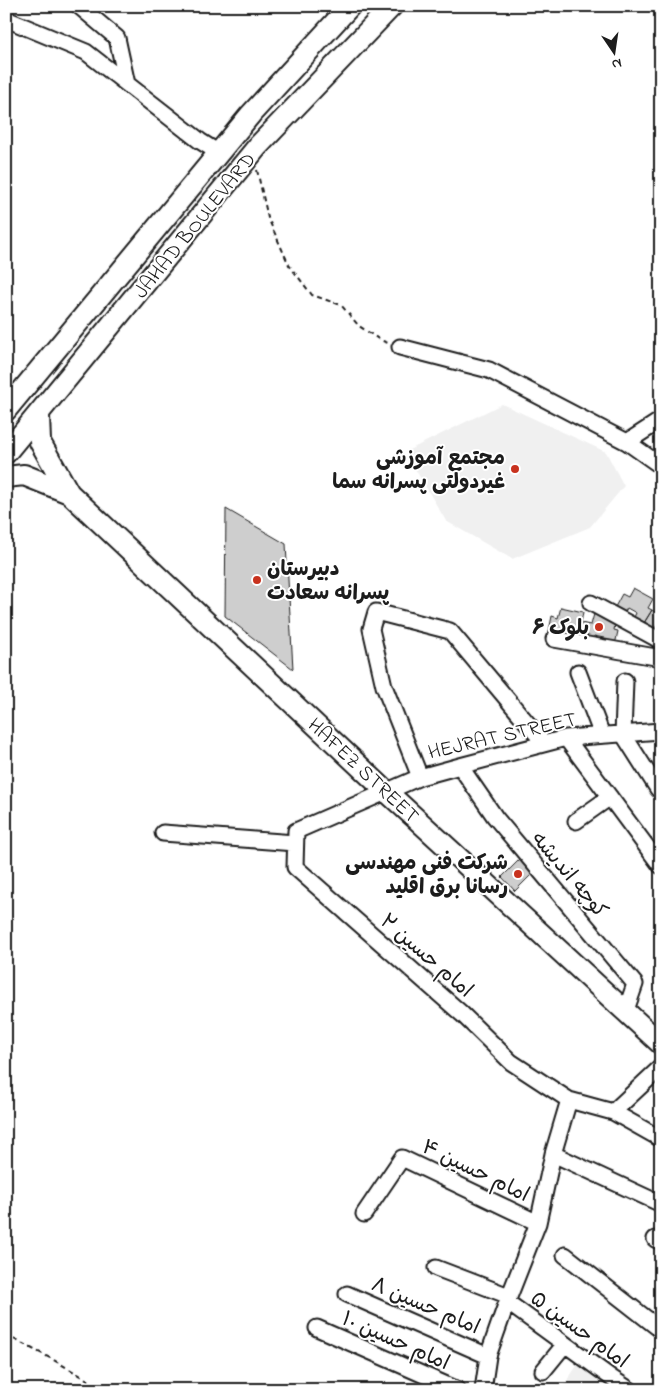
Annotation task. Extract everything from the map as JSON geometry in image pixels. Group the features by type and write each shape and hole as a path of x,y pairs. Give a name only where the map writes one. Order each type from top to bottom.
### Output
{"main road":[{"name":"JAHAD BOULEVARD","path":"6,410 251,114 350,6"},
{"name":"JAHAD BOULEVARD","path":"6,454 258,146 392,6"},
{"path":"39,415 40,442 69,493"},
{"path":"6,477 24,475 69,493"},
{"name":"HAFEZ STREET","path":"69,493 386,792 661,1044"}],"street":[{"path":"80,6 117,38 127,84"},
{"path":"6,19 86,52 200,141 219,153"},
{"path":"400,347 489,370 627,442 661,466"},
{"path":"627,442 661,420"},
{"path":"590,604 661,641"},
{"path":"420,777 384,686 371,630 376,612 450,631 544,743"},
{"path":"554,639 661,658"},
{"path":"578,672 602,736"},
{"path":"625,681 623,734 658,789"},
{"name":"HEJRAT STREET","path":"386,792 420,777 566,738 661,731"},
{"path":"566,738 661,866"},
{"name":"کوچه اندیشه","path":"460,766 494,817 635,984 626,1010"},
{"path":"163,833 295,843 296,831 386,792"},
{"path":"576,821 610,798"},
{"name":"امام حسین ۲","path":"295,843 294,867 462,1014 511,1062 569,1100"},
{"path":"613,1112 661,1067"},
{"path":"483,1390 488,1356 538,1223 553,1154 569,1100 613,1112 661,1139"},
{"path":"553,1154 661,1204"},
{"name":"امام حسین ۴","path":"364,1214 402,1158 538,1223"},
{"path":"565,1255 661,1330"},
{"name":"امام حسین ۵","path":"436,1268 508,1299 565,1344 630,1390"},
{"name":"امام حسین ۸","path":"347,1294 488,1356"},
{"name":"امام حسین ۱۰","path":"317,1328 458,1390"},
{"path":"543,1371 565,1344"}],"path":[{"path":"257,169 268,218 289,265 312,295 341,305 359,326 380,340 400,347"},
{"path":"6,1335 105,1390"}],"shaded area":[{"name":"مجتمع آموزشی غیردولتی پسرانه سما","path":"502,404 606,452 624,486 590,527 512,559 446,521 405,452"},
{"path":"580,1361 621,1390 561,1390"}],"building":[{"name":"دبیرستان پسرانه سعادت","path":"226,509 286,544 293,669 225,616"},
{"path":"633,588 653,599 648,608 652,610 644,623 634,617 636,613 627,608 625,612 615,607 622,594 628,597"},
{"path":"561,607 583,612 581,623 585,624 582,638 570,635 571,631 561,629 560,633 549,631 552,616 558,618"},
{"path":"661,607 661,627 657,625 654,629 644,623 652,610 657,613"},
{"name":"بلوک ۶","path":"594,614 616,619 614,630 618,631 615,645 603,642 604,638 594,636 593,640 582,638 585,624 591,625"},
{"name":"شرکت فنی مهندسی رسانا برق اقلید","path":"521,858 534,872 515,891 502,877"}],"place":[{"name":"مجتمع آموزشی غیردولتی پسرانه سما","path":"515,469"},
{"name":"دبیرستان پسرانه سعادت","path":"257,580"},
{"name":"بلوک ۶","path":"599,627"},
{"name":"شرکت فنی مهندسی رسانا برق اقلید","path":"518,874"}]}
